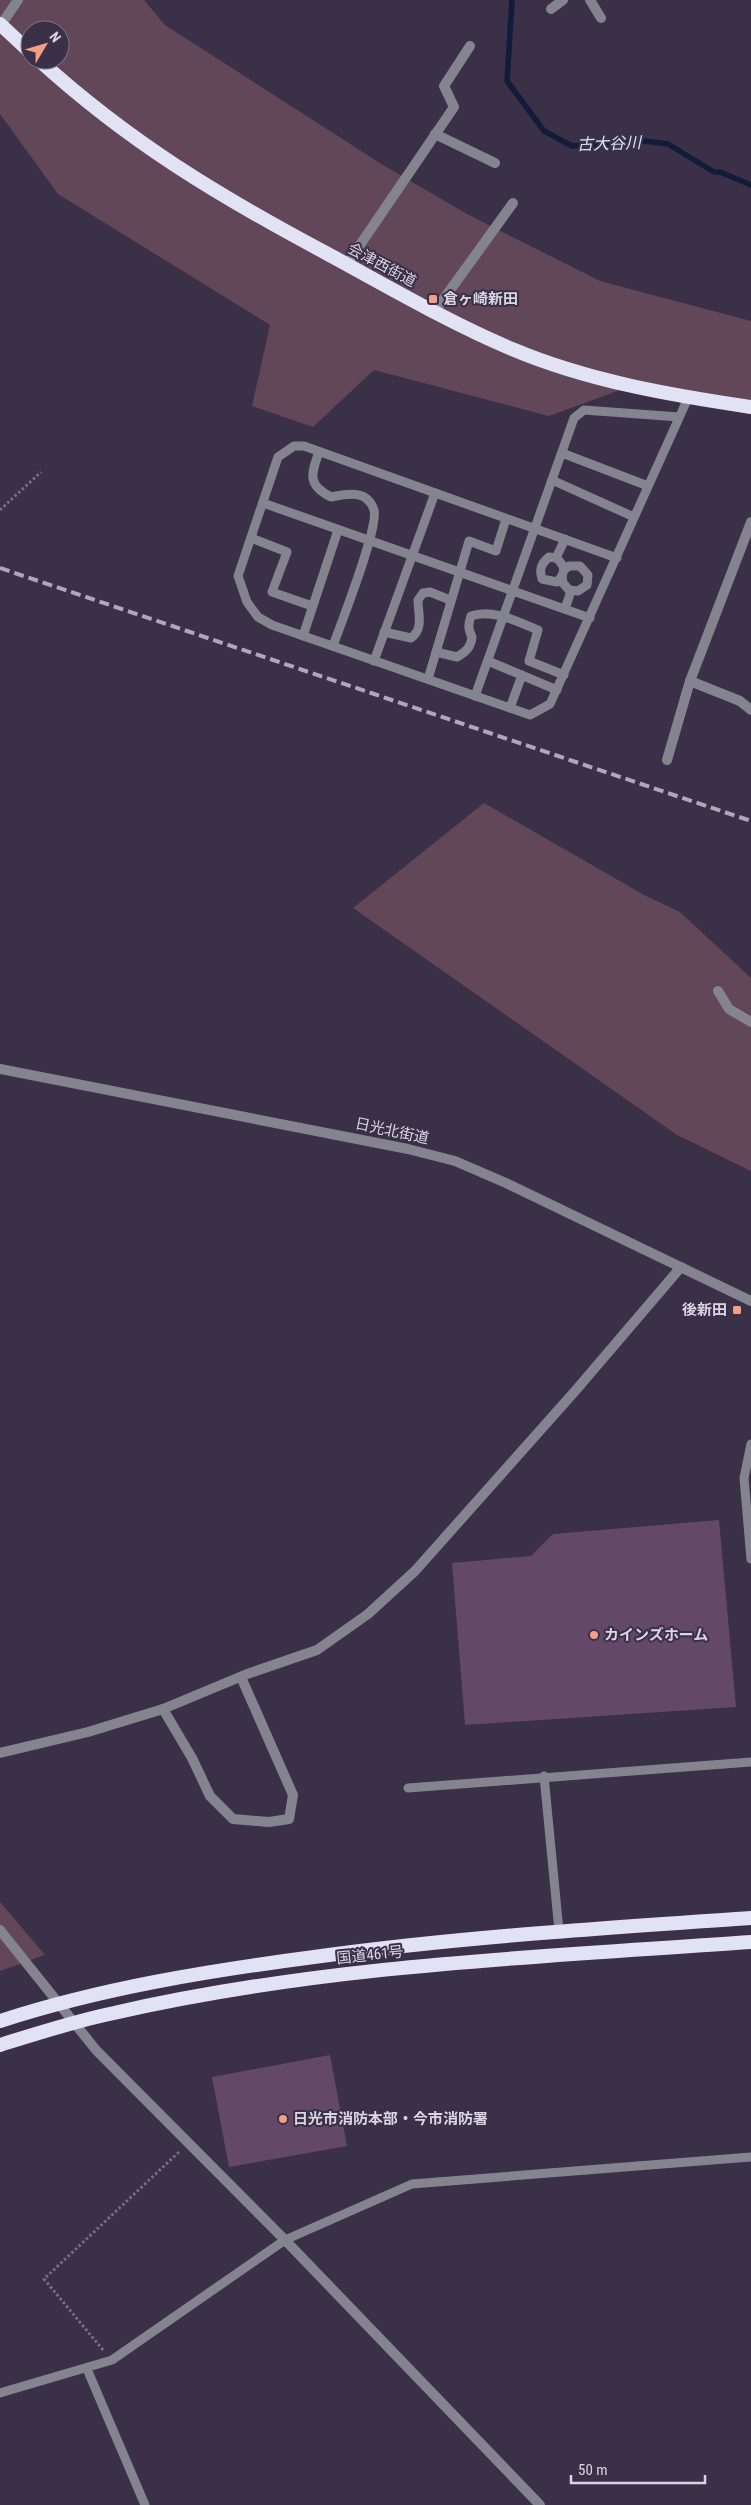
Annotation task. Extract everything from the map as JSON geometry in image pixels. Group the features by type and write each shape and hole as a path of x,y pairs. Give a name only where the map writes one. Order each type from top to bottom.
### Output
{"highway":[{"path":"0,24 20,43"},
{"name":"会津西街道","path":"50,70 78,95 184,173 253,214 435,311 514,350 571,370 631,386 688,398 751,406"},
{"name":"国道461号","path":"0,2021 60,2002 163,1979 283,1961 402,1945 558,1931 751,1918"},
{"name":"国道461号","path":"0,2045 75,2022 167,2001 299,1980 427,1966 751,1942"}],"street":[{"path":"0,24 18,0"},
{"path":"551,9 563,0"},
{"path":"590,0 601,18"},
{"path":"347,264 454,108 444,86 470,46"},
{"path":"435,134 494,163"},
{"path":"435,311 513,203"},
{"path":"667,760 690,681 751,522"},
{"path":"690,681 740,701 751,710"},
{"path":"718,991 729,1009 751,1022"},
{"name":"日光北街道","path":"0,1069 408,1149 455,1161 506,1183 751,1302"},
{"path":"0,1753 88,1732 163,1709 241,1677 317,1650 368,1614 415,1570 576,1390 680,1267"},
{"path":"163,1709 210,1796 233,1819 269,1822 290,1819 293,1795 241,1677"},
{"path":"0,1930 60,2002 96,2050 285,2240 540,2505"}],"lane":[{"path":"616,558 318,452 294,446 278,457 238,576 247,602 258,618 303,636 530,715 550,704 557,690 688,398"},
{"path":"475,696 574,418 584,410 679,418"},
{"path":"318,452 312,470 314,482 318,489 332,497 348,492 358,494 373,508 375,516 369,540 333,646"},
{"path":"562,452 648,486"},
{"path":"552,480 634,517"},
{"path":"374,661 435,493"},
{"path":"263,503 590,618"},
{"path":"428,679 450,600 469,542 496,551 506,519"},
{"path":"303,636 338,530"},
{"path":"251,538 288,552 272,592 312,606"},
{"path":"556,558 565,540"},
{"path":"556,558 549,557 543,562 540,573 542,578 550,582 557,582 563,573 569,566 576,564 584,569 588,575 587,585 578,591 571,591 565,587 563,573 563,563 556,558"},
{"path":"565,609 571,591"},
{"path":"384,632 411,638 417,634 420,626 418,600 423,593 430,592 450,600"},
{"path":"436,652 458,657 466,651 472,642 472,637 468,630 471,616 482,612 504,616 538,630 529,661 564,675"},
{"path":"488,661 557,690"},
{"path":"510,708 522,675"},
{"path":"751,1444 744,1478 751,1559"},
{"path":"408,1788 544,1776 751,1762"},
{"path":"544,1776 558,1931"},
{"path":"0,2393 112,2360 285,2240 412,2184 751,2157"},
{"path":"87,2368 145,2505"}],"path":[{"path":"0,510 41,472"},
{"path":"112,2360 44,2279 188,2144"}],"shaded area":[{"path":"0,0 144,0 165,25 383,165 467,214 600,281 751,321 751,407 631,386 549,416 374,370 313,427 252,406 270,325 58,194 0,114"},
{"path":"484,803 646,896 680,912 751,978 751,1171 677,1135 353,908"},
{"path":"0,1902 45,1955 0,1971"}],"building":[{"name":"カインズホーム","path":"719,1520 736,1707 465,1725 452,1563 531,1556 553,1534"},
{"path":"330,2055 347,2146 229,2167 212,2077"}],"waterway":[{"name":"古大谷川","path":"512,0 507,81 544,131 572,146 645,141 668,144 714,172 720,172 751,185"}],"railway":[{"path":"0,568 751,821"}],"place":[{"name":"倉ヶ崎新田","path":"433,299"},
{"name":"後新田","path":"737,1310"},
{"name":"カインズホーム","path":"594,1635"},
{"name":"日光市消防本部・今市消防署","path":"283,2119"}]}
